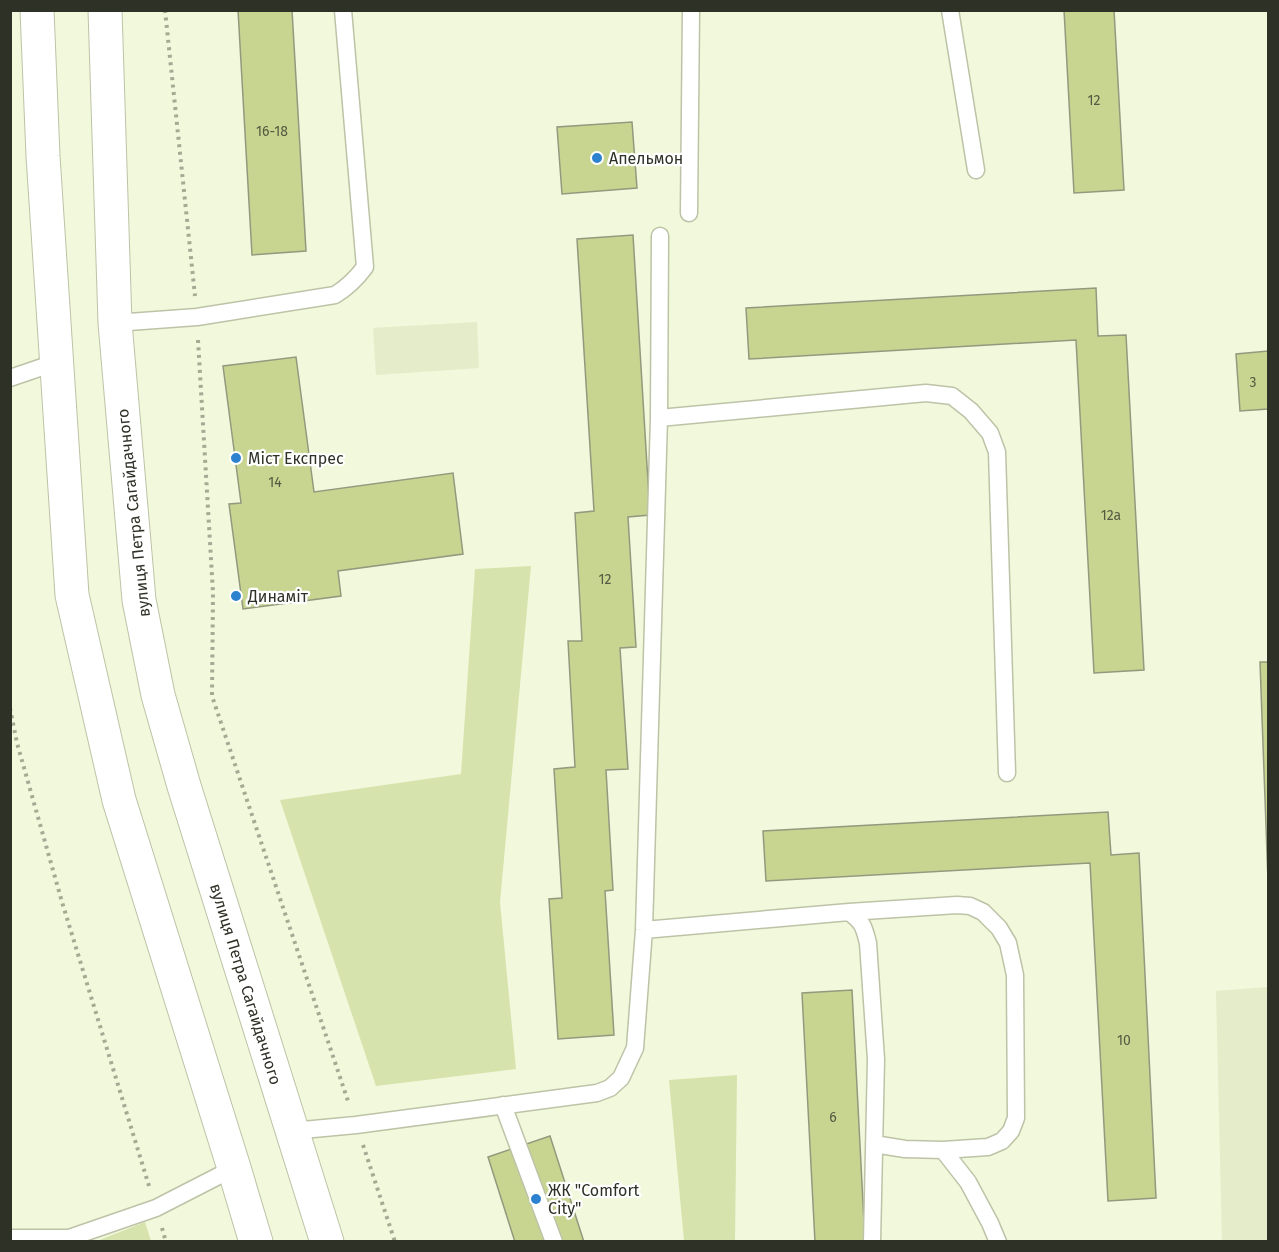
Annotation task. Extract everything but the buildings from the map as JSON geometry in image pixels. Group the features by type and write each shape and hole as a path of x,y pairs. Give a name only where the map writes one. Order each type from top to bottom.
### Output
{"street":[{"path":"37,10 43,156 72,595 119,800 256,1242"},
{"name":"вулиця Петра Сагайдачного","path":"105,10 115,323 139,600 158,695 184,786 327,1242"}],"lane":[{"path":"115,323 197,318 335,295 356,279 364,267 343,10"},
{"path":"689,213 691,10"},
{"path":"950,10 976,170"},
{"path":"292,1131 356,1125 597,1093 610,1088 621,1078 636,1047 644,930 658,418 660,236"},
{"path":"10,378 57,362"},
{"path":"658,418 926,393 952,396 971,411 990,433 997,452 1007,773"},
{"path":"644,930 957,905 970,906 982,912 999,928 1008,943 1015,975 1016,1118 1011,1131 1002,1141 988,1146 944,1150 905,1149 874,1144"},
{"path":"849,912 864,925 868,943 876,1059 872,1242"},
{"path":"503,1105 554,1242"},
{"path":"944,1150 968,1182 998,1242"},
{"path":"10,1238 69,1238 156,1208 234,1168"}],"path":[{"path":"165,10 197,318 213,593 212,696 395,1242"},
{"path":"10,708 17,743 62,902 166,1242"}],"shaded area":[{"path":"477,322 479,368 376,375 373,328"},
{"path":"531,566 500,902 516,1069 376,1086 280,800 461,774 475,569"},
{"path":"1268,987 1268,1241 1222,1241 1216,991"},
{"path":"737,1075 735,1241 684,1241 669,1080"},
{"path":"145,1222 151,1241 97,1241"}],"place":[{"name":"Апельмон","path":"597,158"},
{"name":"Міст Експрес","path":"236,458"},
{"name":"Динаміт","path":"236,596"},
{"name":"ЖК \"Comfort City\"","path":"536,1199"}]}
